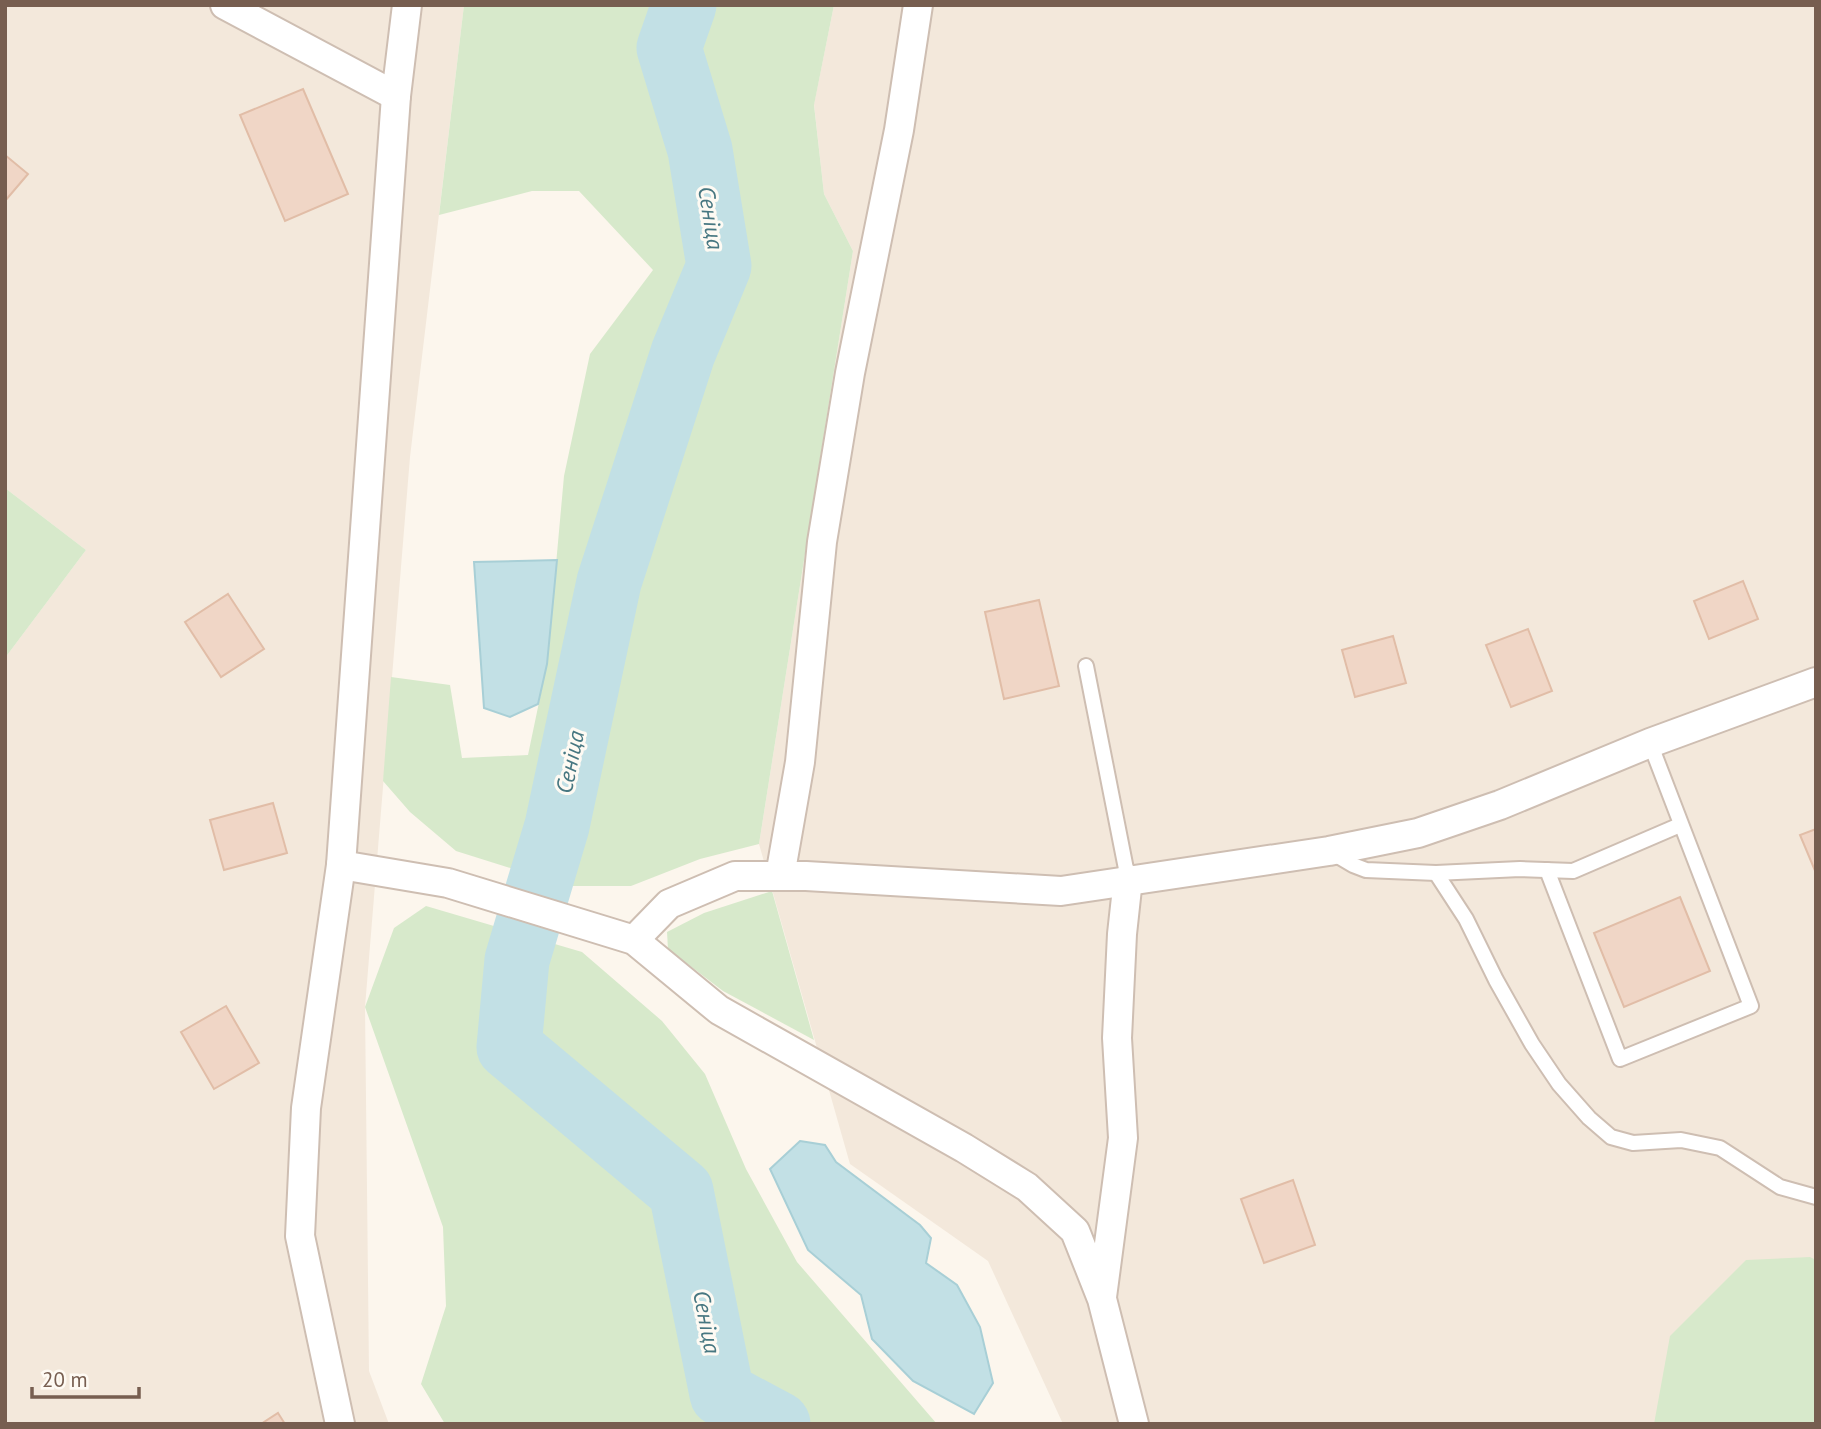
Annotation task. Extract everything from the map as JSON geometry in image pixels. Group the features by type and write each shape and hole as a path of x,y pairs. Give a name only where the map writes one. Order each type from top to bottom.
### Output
{"street":[{"path":"225,5 396,96"},
{"path":"340,1424 300,1236 306,1108 341,865 396,96 407,5"},
{"path":"780,876 800,762 822,542 850,373 899,130 918,5"},
{"path":"634,940 669,904 735,876 1061,891 1329,851 1418,833 1816,682"},
{"path":"341,865 448,883 634,940 719,1010 952,1141 1027,1187 1075,1231 1102,1300 1134,1424"},
{"path":"1102,1300 1123,1138 1117,1038 1122,934 1128,879"}],"lane":[{"path":"1086,666 1128,879"},
{"path":"1547,870 1620,1059 1751,1006 1650,744"},
{"path":"1329,851 1366,870 1436,873 1573,871 1680,825"},
{"path":"1436,873 1466,919 1496,979 1552,1074 1589,1118 1611,1137 1633,1143 1681,1140 1720,1148 1780,1187 1816,1197"}],"shaded area":[{"path":"5,5 464,5 410,457 365,1007 369,1371 389,1424 5,1424 5,658 86,550 5,488"},
{"path":"834,5 1816,5 1816,1424 1063,1424 988,1261 850,1164 759,844 853,251 824,194 814,104"}],"green space":[{"path":"464,5 834,5 814,105 824,194 853,251 759,844 700,859 631,886 568,886 456,851 410,812 383,781 391,677 450,685 462,758 528,755 547,664 564,476 590,354 653,270 579,191 532,191 439,215"},
{"path":"5,488 86,550 5,658"},
{"path":"772,891 814,1040 723,991 668,949 667,932 704,913"},
{"path":"426,906 582,952 662,1021 705,1074 746,1169 797,1262 937,1424 445,1424 421,1384 446,1306 443,1227 365,1007 394,928"},
{"path":"1810,1257 1816,1260 1816,1424 1654,1424 1670,1336 1746,1260"}],"water":[{"path":"557,560 547,664 538,704 510,717 484,708 474,562"},
{"path":"800,1141 825,1145 836,1162 920,1225 931,1238 926,1263 957,1285 980,1327 993,1383 974,1414 913,1381 872,1339 861,1295 808,1250 770,1169"}],"building":[{"path":"303,89 348,194 285,221 240,115"},
{"path":"5,155 28,174 5,201"},
{"path":"1743,581 1758,619 1709,639 1694,601"},
{"path":"228,594 264,649 221,677 185,622"},
{"path":"1039,600 1059,686 1004,699 985,612"},
{"path":"1528,629 1552,691 1511,707 1486,645"},
{"path":"1393,636 1406,683 1355,697 1342,650"},
{"path":"273,803 287,853 224,870 210,820"},
{"path":"1816,829 1816,873 1800,835"},
{"path":"1680,897 1710,971 1624,1007 1594,933"},
{"path":"226,1006 259,1063 214,1089 181,1032"},
{"path":"1293,1180 1315,1245 1264,1263 1241,1199"},
{"path":"278,1413 285,1424 261,1424"}],"waterway":[{"name":"Сеніца","path":"684,5 669,48 700,150 719,266 683,353 609,582 557,826 517,960 509,1047 681,1191 722,1394 778,1424"}]}
